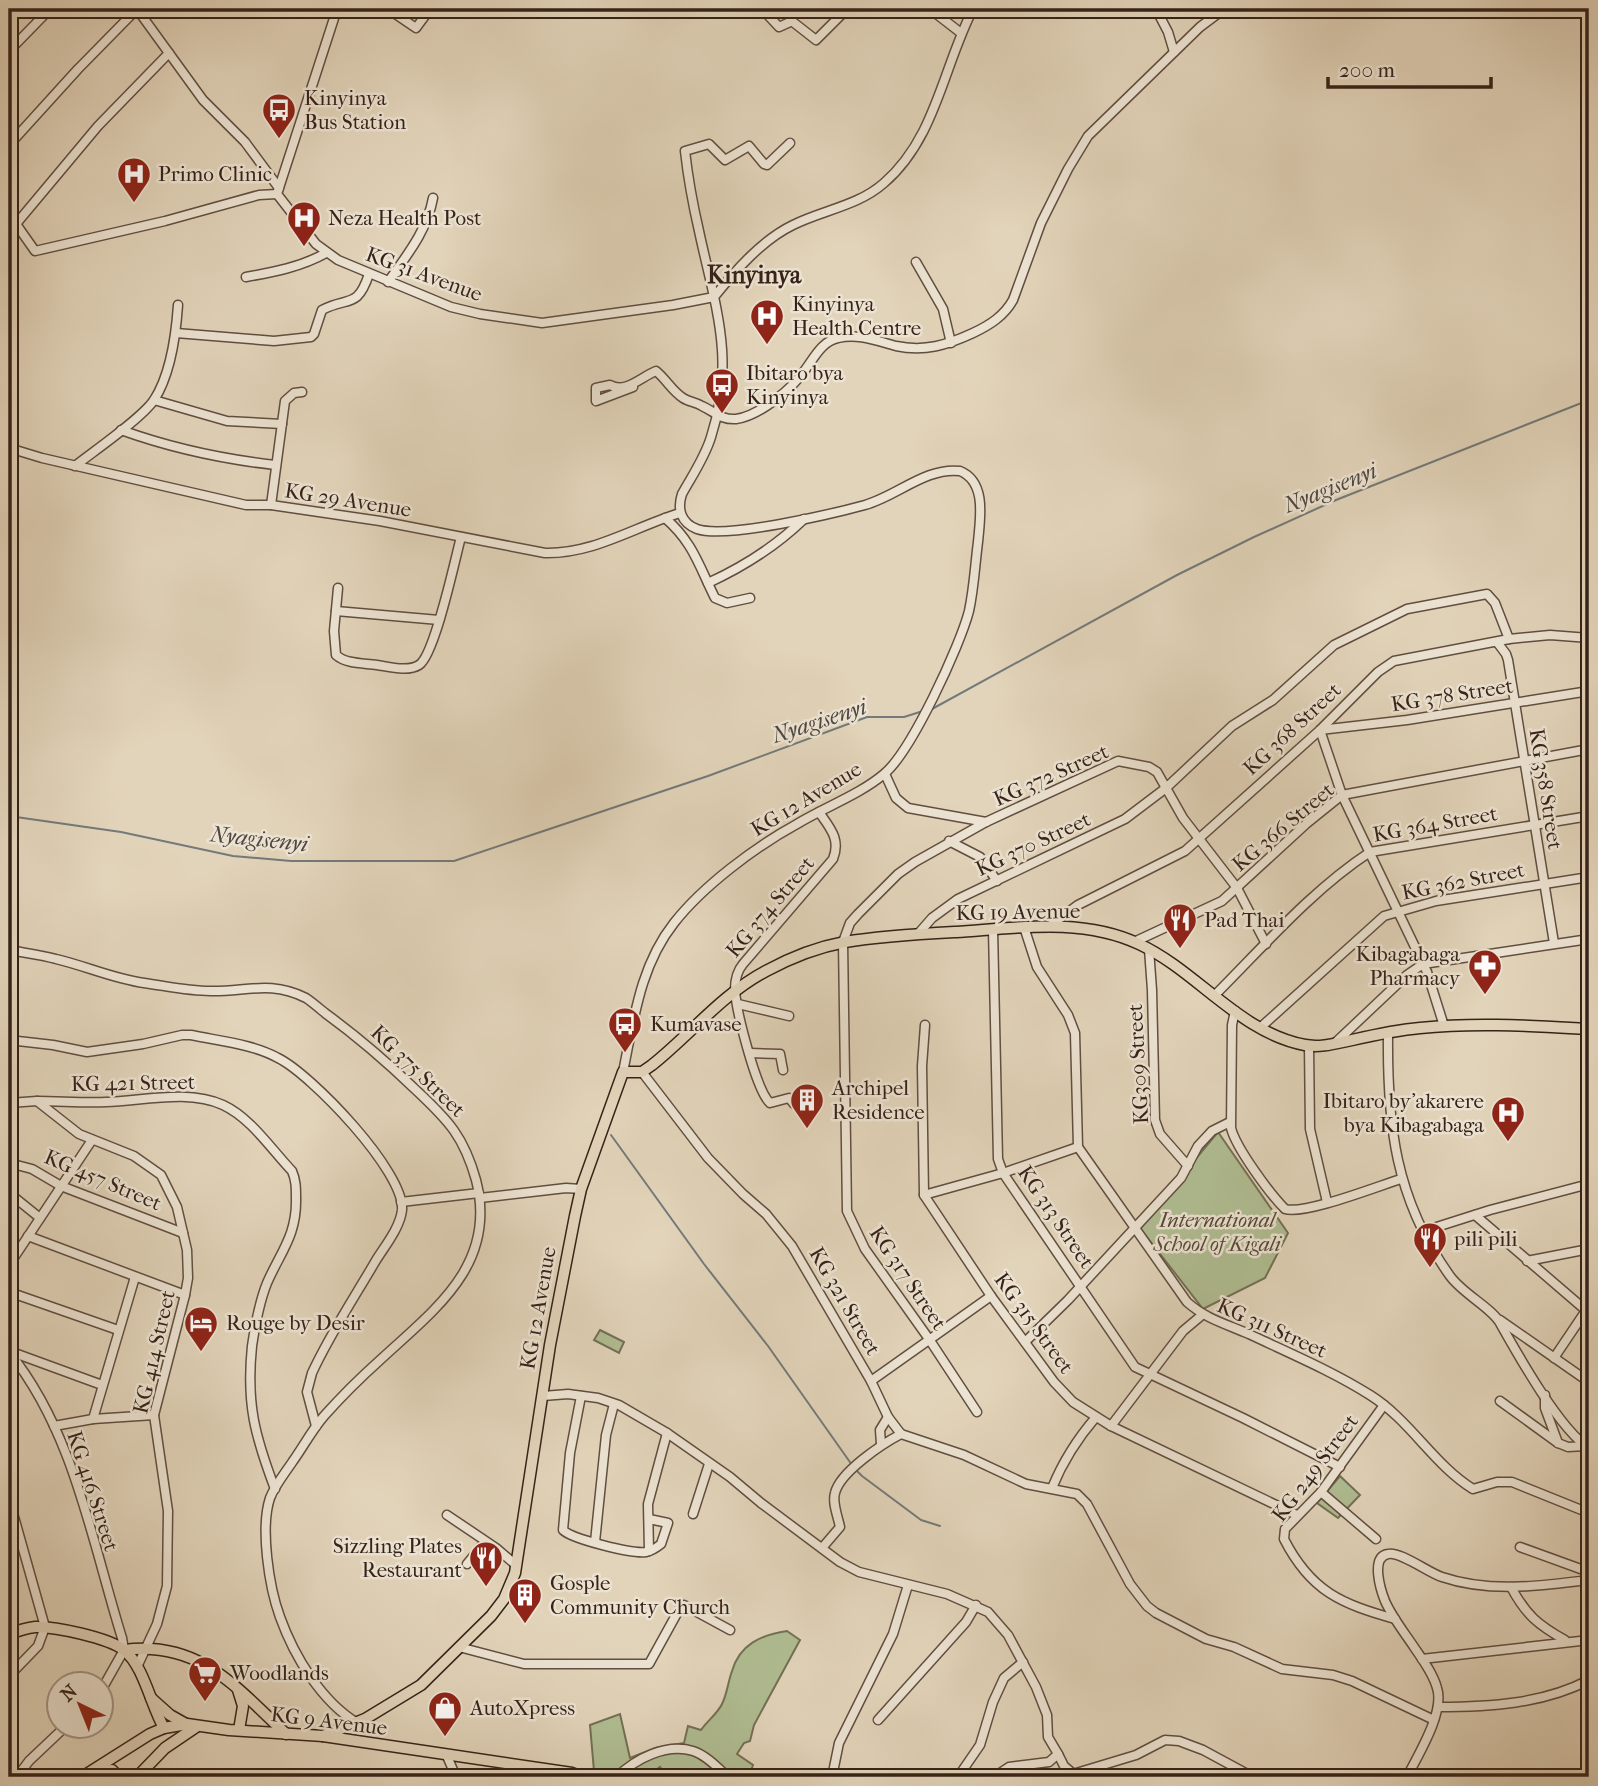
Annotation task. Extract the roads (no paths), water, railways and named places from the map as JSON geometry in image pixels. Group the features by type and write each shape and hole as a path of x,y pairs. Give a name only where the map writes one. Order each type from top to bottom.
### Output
{"main road":[{"name":"KG 19 Avenue","path":"642,1072 663,1057 735,989 794,958 843,942 1024,927 1097,930 1134,942 1191,976 1235,1011 1261,1027 1308,1046 1388,1033 1471,1024 1589,1029"},
{"path":"623,1072 642,1072"},
{"name":"KG 12 Avenue","path":"323,1736 356,1723 421,1685 491,1616 512,1583 550,1345 581,1189 623,1072"},
{"path":"9,1634 32,1627 45,1627 92,1637 124,1650 164,1648 204,1664 237,1688 286,1734"},
{"path":"124,1650 136,1667 164,1728"},
{"path":"237,1688 243,1706 239,1730"},
{"path":"136,1777 191,1725 170,1715 150,1698"},
{"path":"344,1739 356,1723 365,1736 377,1745"},
{"name":"KG 9 Avenue","path":"85,1775 164,1728 191,1725 323,1736 572,1773 583,1777"},
{"path":"85,1775 112,1770 119,1777"}],"street":[{"path":"9,51 50,9"},
{"path":"9,145 137,9"},
{"name":"KG 31 Avenue","path":"137,9 203,100 245,142 316,244 326,253 388,282 461,309 518,321 542,323 673,305 714,296"},
{"path":"9,214 35,251 278,191 337,9"},
{"path":"388,9 416,28 430,9"},
{"path":"765,12 779,27 793,22 816,40 847,9"},
{"path":"930,9 961,33"},
{"path":"714,296 779,232 857,201 885,182 897,170 926,128 961,33 973,9"},
{"path":"1156,9 1168,32 1174,52"},
{"path":"633,387 596,401 596,388 610,385 622,389 656,371 683,398 704,406 717,417 736,419 755,413 790,387 829,341 854,336 930,349 951,343 985,327 1008,310 1041,223 1088,136 1200,27 1224,9"},
{"path":"16,224 98,126 169,53"},
{"path":"680,513 682,495 705,453 717,417 724,360 722,333 698,231 685,151 709,144 727,160 749,146 767,165 790,143"},
{"path":"388,282 423,229 429,216 432,198"},
{"path":"246,277 289,268 326,253"},
{"path":"916,262 943,309 951,343"},
{"path":"176,333 274,341 311,337 322,310 354,299 364,289 369,274"},
{"path":"75,466 154,400 170,359 176,333 178,305"},
{"path":"271,505 285,401 294,393 302,392"},
{"path":"154,400 227,421 282,424"},
{"path":"121,429 147,439 224,459 275,465"},
{"name":"KG 29 Avenue","path":"9,448 222,501 271,505 380,521 520,550 564,554 599,546 680,513"},
{"name":"KG 12 Avenue","path":"623,1072 643,979 650,960 668,931 695,899 768,842 885,774 906,748 960,636 970,608 980,502 977,489 965,473 946,470 936,472 868,505 805,519 724,531 694,528 680,513"},
{"path":"665,518 685,538 699,560 715,598 722,603 750,598"},
{"path":"708,583 753,559 805,519"},
{"path":"338,588 334,650 341,659 405,669 418,667 424,661 439,620 461,537"},
{"name":"KG 370 Street","path":"918,934 942,909 958,899 1125,819 1166,788 1217,739 1273,701 1330,647 1401,611 1487,594 1495,603 1509,639"},
{"path":"336,611 439,620"},
{"name":"KG 368 Street","path":"1048,927 1068,911 1172,859 1201,839 1248,793 1320,730 1378,672 1394,661 1509,639 1550,635 1589,638"},
{"name":"KG 358 Street","path":"1496,642 1508,660 1554,943"},
{"name":"KG 378 Street","path":"1320,730 1407,720 1589,691"},
{"path":"1320,730 1342,795 1423,964 1444,1026"},
{"name":"KG 366 Street","path":"1134,942 1222,901 1289,839 1342,795 1589,749"},
{"name":"KG 372 Street","path":"843,942 853,919 879,892 915,862 986,822 1114,762 1149,767 1157,772 1183,818 1237,888 1266,944"},
{"path":"885,774 895,797 908,808 986,822"},
{"name":"KG 374 Street","path":"735,989 737,974 743,964 833,859 837,841 819,812"},
{"name":"KG 364 Street","path":"1215,995 1336,878 1370,852 1589,816"},
{"path":"949,841 980,857 997,881"},
{"name":"KG 362 Street","path":"1261,1027 1384,916 1436,901 1589,877"},
{"path":"925,1024 922,1066 924,1195 1003,1173 1077,1147 1075,1033 1068,1015 1037,967 1024,927"},
{"name":"KG 313 Street","path":"993,929 998,1160 1003,1173 1135,1367 1244,1418 1339,1467"},
{"path":"1335,1043 1407,975 1423,964 1589,940"},
{"name":"KG 317 Street","path":"843,942 847,1211 865,1249 977,1412"},
{"name":"KG309 Street","path":"1149,949 1155,1120 1160,1134 1188,1166"},
{"name":"KG 375 Street","path":"9,950 58,959 141,983 212,991 258,986 306,998 375,1051 456,1130 470,1160 479,1195 478,1238 472,1258 456,1286 419,1326 378,1362 316,1426 275,1489 268,1506 266,1532 271,1587 276,1608 298,1660 344,1715 356,1723"},
{"path":"735,989 760,1089 770,1103 789,1098 794,1104"},
{"path":"738,1004 789,1016"},
{"path":"1235,1011 1232,1026 1230,1122 1233,1135 1285,1209 1292,1211 1327,1202 1401,1179"},
{"path":"1388,1033 1388,1105 1401,1179 1424,1231 1460,1288 1499,1320 1589,1382"},
{"path":"9,1040 87,1052 191,1035 268,1053 288,1063 359,1130 390,1173 401,1202 400,1220 312,1373 307,1392 316,1426"},
{"path":"1308,1046 1310,1129 1327,1202"},
{"path":"750,1053 780,1054 783,1070"},
{"name":"KG 321 Street","path":"642,1072 708,1158 766,1214 792,1246 871,1381 888,1418 901,1434"},
{"name":"KG 421 Street","path":"37,1101 204,1099 236,1113 253,1127 292,1171 296,1179 294,1227 267,1283 252,1348 250,1393 255,1433 275,1489"},
{"path":"9,1102 37,1101"},
{"name":"KG 414 Street","path":"37,1101 69,1127 92,1140 134,1156 161,1175 177,1207 183,1233 188,1265 185,1295 177,1335 154,1415 167,1494 169,1564 163,1605 148,1647 136,1667"},
{"path":"1025,1342 1181,1178 1198,1146 1212,1131 1230,1122"},
{"path":"9,1265 92,1140"},
{"name":"KG 311 Street","path":"1077,1147 1181,1295 1202,1315 1291,1353 1369,1394 1473,1489 1497,1482 1512,1482 1589,1513"},
{"name":"KG 457 Street","path":"9,1163 32,1169 61,1186 183,1233"},
{"path":"1424,1231 1589,1184"},
{"path":"401,1202 581,1189"},
{"path":"9,1193 40,1219"},
{"name":"KG 315 Street","path":"924,1195 991,1296 1073,1402 1111,1426 1297,1515"},
{"path":"1475,1215 1588,1310 1554,1359"},
{"path":"28,1236 185,1295"},
{"path":"1527,1261 1589,1249"},
{"path":"93,1419 135,1277"},
{"path":"9,1292 118,1330"},
{"path":"871,1381 991,1296"},
{"path":"1111,1426 1183,1331 1202,1315"},
{"path":"1499,1320 1517,1353 1574,1436 1588,1447"},
{"path":"9,1352 102,1385"},
{"name":"KG 416 Street","path":"9,1352 27,1374 54,1426 76,1484 124,1650"},
{"path":"1545,1394 1545,1408 1558,1443"},
{"path":"542,1396 581,1396 614,1404 667,1433 832,1557 859,1572 947,1594 976,1605 993,1616 1023,1662 1047,1715 1048,1737 1064,1766 1075,1776 1136,1755 1165,1740 1179,1741 1203,1750 1253,1777"},
{"path":"581,1396 570,1452 563,1530 569,1535 595,1542 636,1552 649,1552 661,1544 668,1523 649,1520"},
{"path":"1500,1401 1558,1443 1568,1447 1588,1447"},
{"path":"595,1542 606,1435 614,1404"},
{"name":"KG 249 Street","path":"1384,1405 1321,1492 1285,1529 1284,1539 1312,1579 1338,1600 1395,1619"},
{"path":"54,1426 93,1419 154,1415"},
{"path":"1052,1488 1067,1457 1096,1417"},
{"path":"881,1444 880,1430 888,1418"},
{"path":"649,1552 649,1504 667,1433"},
{"path":"822,1548 840,1527 834,1498 842,1479 881,1444 901,1434 964,1455 1026,1484 1077,1494 1083,1498 1130,1584 1147,1606 1161,1616 1174,1620 1206,1639 1242,1650 1282,1669 1333,1675 1352,1681 1434,1720"},
{"path":"693,1514 709,1464"},
{"path":"1321,1492 1376,1539"},
{"path":"9,1499 45,1627 38,1646 9,1676"},
{"path":"447,1515 516,1565"},
{"path":"467,1564 485,1542"},
{"path":"1520,1546 1589,1572"},
{"path":"1408,1777 1434,1720 1438,1707 1438,1689 1385,1602 1378,1577 1379,1564 1383,1557 1389,1553 1397,1555 1453,1581 1493,1588 1589,1580"},
{"path":"832,1777 839,1743 893,1634 908,1585"},
{"path":"1511,1587 1524,1611 1566,1641"},
{"path":"459,1647 524,1664 641,1666 649,1664 681,1606 684,1605 730,1630"},
{"path":"878,1720 966,1622 976,1605"},
{"path":"1422,1659 1589,1640"},
{"path":"113,1670 124,1650"},
{"path":"958,1777 980,1745 993,1702 1004,1678 1023,1662"},
{"path":"1438,1707 1489,1707 1551,1694 1589,1679"},
{"path":"16,1777 52,1740"},
{"path":"617,1777 644,1757 668,1751 688,1750 704,1758 728,1777"},
{"path":"994,1777 1009,1767 1046,1762 1058,1754"},
{"path":"447,1756 456,1777"}],"waterway":[{"name":"Nyagisenyi","path":"932,709 1177,575 1254,537 1336,500 1589,400"},
{"name":"Nyagisenyi","path":"9,816 121,832 233,856 291,861 454,861 708,776 867,717 904,717 923,711"},
{"path":"611,1135 704,1264 768,1346 852,1465"},
{"path":"855,1469 921,1520 940,1526"}],"place":[{"name":"Kinyinya Bus Station","path":"279,140"},
{"name":"Primo Clinic","path":"134,204"},
{"name":"Neza Health Post","path":"304,248"},
{"name":"Kinyinya Health Centre","path":"767,346"},
{"name":"Ibitaro bya Kinyinya","path":"722,415"},
{"name":"Pad Thai","path":"1180,950"},
{"name":"Kibagabaga Pharmacy","path":"1485,996"},
{"name":"Kumavase","path":"625,1054"},
{"name":"Archipel Residence","path":"807,1130"},
{"name":"Ibitaro by'akarere bya Kibagabaga","path":"1508,1143"},
{"name":"pili pili","path":"1430,1269"},
{"name":"Rouge by Desir","path":"201,1353"},
{"name":"Sizzling Plates Restaurant","path":"486,1588"},
{"name":"Gosple Community Church","path":"525,1625"},
{"name":"Woodlands","path":"205,1703"},
{"name":"AutoXpress","path":"445,1738"}],"district":[{"name":"Kinyinya","path":"754,275"}],"park label":[{"name":"International School of Kigali","path":"1217,1232"}]}
